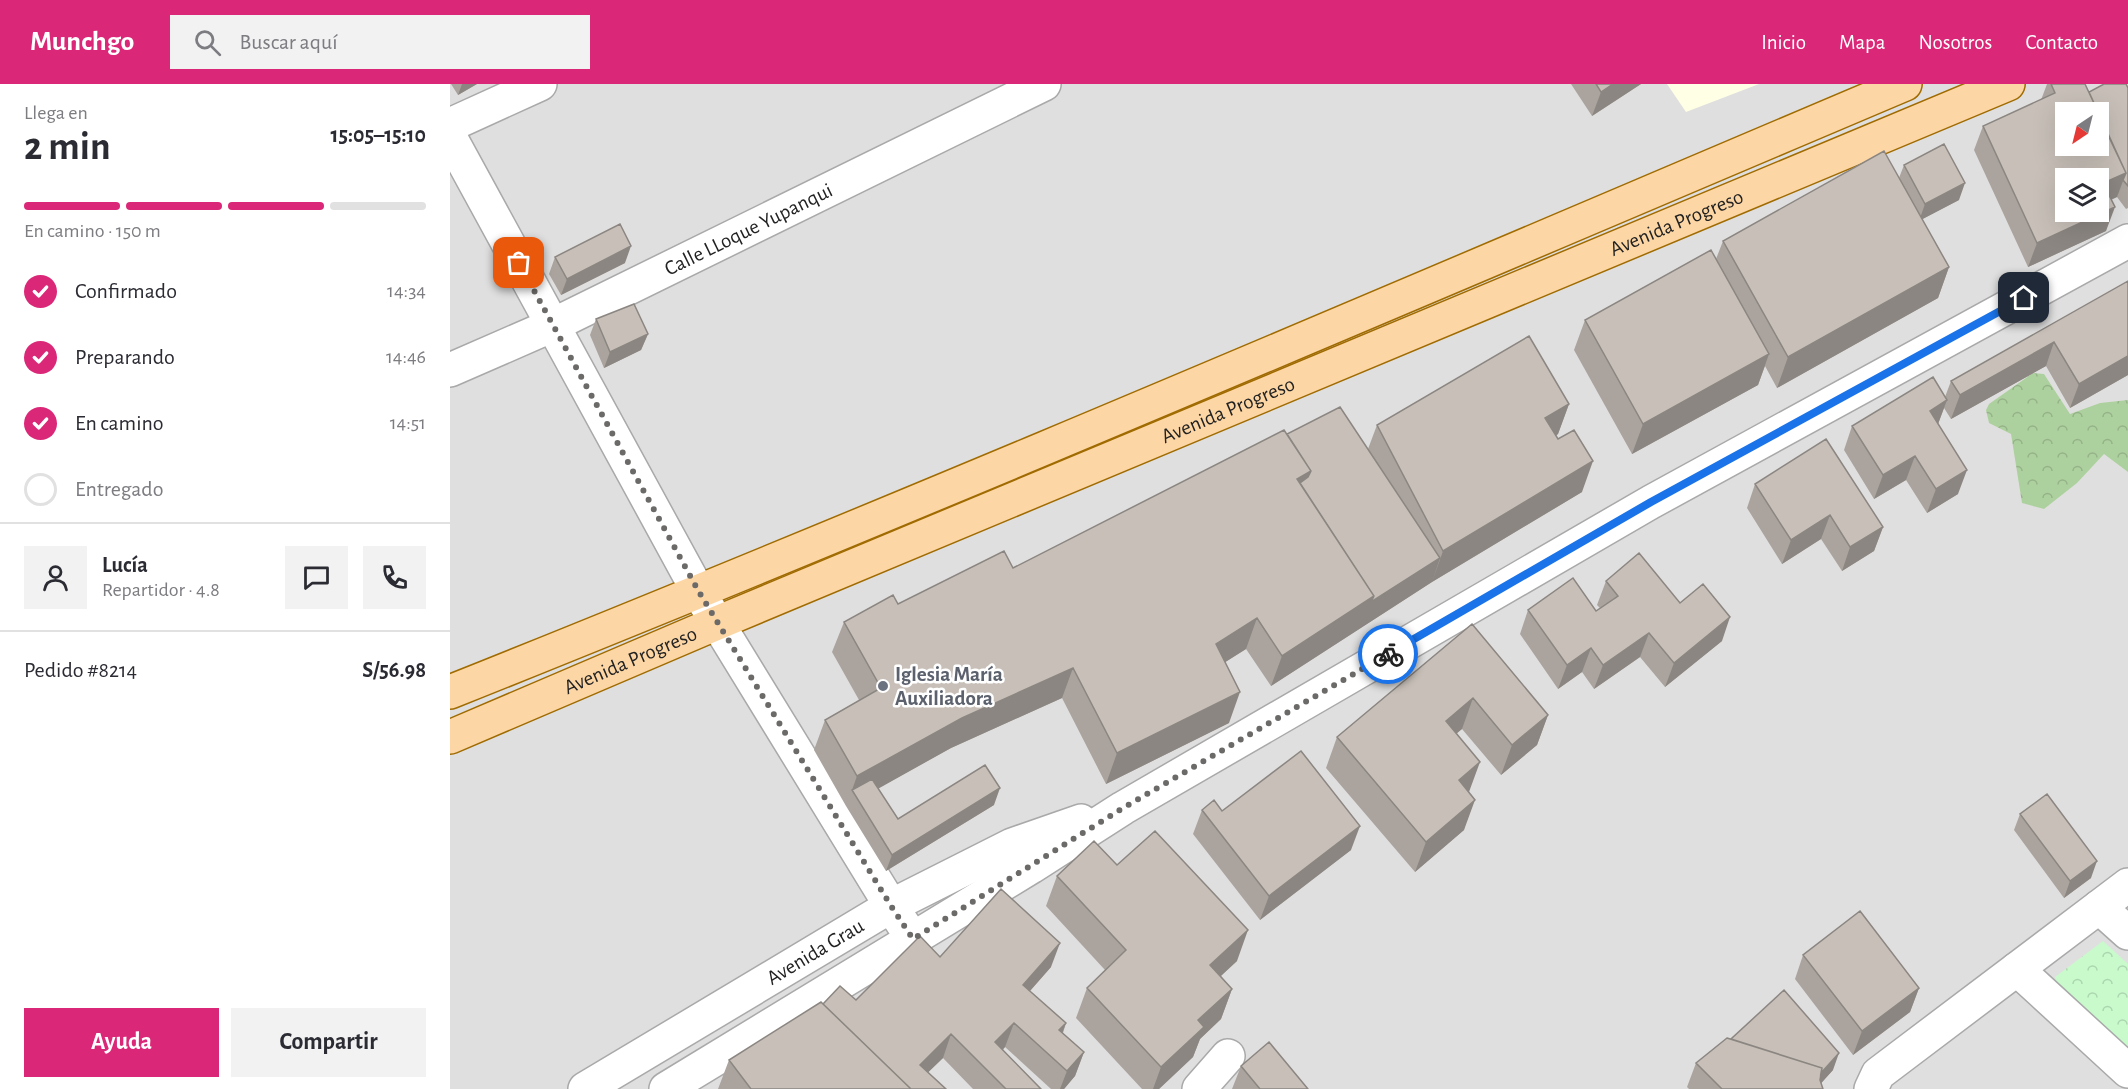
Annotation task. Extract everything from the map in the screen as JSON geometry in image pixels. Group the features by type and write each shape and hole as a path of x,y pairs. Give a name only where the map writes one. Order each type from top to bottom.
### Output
{"main road":[{"name":"Avenida Progreso","path":"450,692 699,592 1905,84"},
{"name":"Avenida Progreso","path":"450,737 717,623 2008,84"}],"street":[{"path":"450,125 540,84"},
{"name":"Calle LLoque Yupanqui","path":"450,370 553,325 1044,84"},
{"path":"450,137 699,592 913,939"},
{"name":"Avenida Grau","path":"666,1089 1123,808 1651,502 2128,241"},
{"name":"Avenida Grau","path":"585,1089 891,906 1012,845 1123,808"},
{"path":"1871,1089 1878,1074 2128,885"},
{"path":"2099,907 2128,933"},
{"path":"2017,969 2128,1071"},
{"path":"1199,1089 1228,1056"}],"shaded area":[{"path":"450,84 2128,84 2128,1089 450,1089"},
{"path":"1667,84 1759,84 1686,112"}],"green space":[{"path":"2033,373 2044,374 2070,414 2100,403 2128,400 2128,472 2104,454 2077,483 2044,509 2022,503 2011,434 1989,423 1986,410 1989,404"},
{"path":"2103,941 2128,964 2128,1050 2057,985 2055,977"}],"building":[{"path":"1596,84 1613,84 1601,92"},
{"path":"2051,84 2085,84 2093,102 2055,102 2055,156 2109,156 2109,137 2126,173 2109,180 2109,168 2055,168 2055,222 2082,222 2037,243 1983,126 2055,93"},
{"path":"2104,84 2126,84 2128,88 2128,186 2123,180 2126,173 2109,136 2109,102 2094,102 2089,92"},
{"path":"1944,144 1965,183 1925,204 1904,165"},
{"path":"1884,151 1949,267 1788,357 1723,241"},
{"path":"2109,195 2115,207 2109,210"},
{"path":"620,224 631,246 567,279 555,257"},
{"path":"1711,250 1769,354 1643,424 1585,320"},
{"path":"2128,281 2128,356 2079,384 2054,342 1960,395 1951,381"},
{"path":"634,304 648,334 610,352 596,319"},
{"path":"1529,336 1569,404 1545,418 1558,439 1574,430 1593,461 1443,551 1377,425"},
{"path":"1933,377 1947,400 1930,411 1967,470 1936,489 1915,456 1883,475 1852,426"},
{"path":"1340,407 1440,558 1371,602 1374,596 1300,483 1308,477 1311,471 1287,434"},
{"path":"1284,430 1311,471 1297,479 1374,596 1282,656 1257,618 1216,644 1240,692 1117,753 1073,668 962,718 857,776 825,720 881,688 844,622 893,595 898,604 1004,551 1013,568"},
{"path":"1826,439 1883,527 1850,547 1830,515 1791,540 1755,484"},
{"path":"1639,553 1680,603 1703,584 1730,617 1674,663 1649,633 1603,665 1591,648 1567,665 1528,610 1573,578 1596,611 1618,596 1606,581"},
{"path":"1472,624 1548,715 1512,745 1473,698 1446,721 1480,762 1459,780 1475,800 1426,842 1337,737"},
{"path":"1301,751 1360,826 1269,896 1202,810 1214,800 1222,811"},
{"path":"985,765 1000,788 892,855 852,790 872,779 898,819"},
{"path":"2047,794 2097,861 2070,881 2020,814"},
{"path":"1155,831 1248,930 1210,965 1232,989 1198,1020 1204,1027 1161,1067 1087,988 1126,950 1057,876 1094,841 1117,865"},
{"path":"1001,889 1060,943 1023,985 1066,1023 1059,1030 1084,1052 1067,1071 1014,1023 995,1042 1041,1089 1006,1089 951,1034 920,1065 946,1089 911,1089 823,1004 840,986 856,1000 920,936 940,957"},
{"path":"1860,911 1919,988 1862,1031 1803,955"},
{"path":"1784,990 1839,1053 1821,1073 1822,1068 1731,1039"},
{"path":"821,1002 911,1089 751,1089 729,1060"},
{"path":"1727,1038 1822,1068 1820,1080 1823,1089 1722,1089 1696,1063"},
{"path":"1269,1042 1308,1089 1260,1089 1241,1066"}],"way so far":[{"path":"519,263 699,592 913,939 1123,808 1388,654"}],"place":[{"name":"Iglesia María Auxiliadora","path":"883,686"}],"route":[{"path":"1388,654 1651,502 2024,298"}]}
